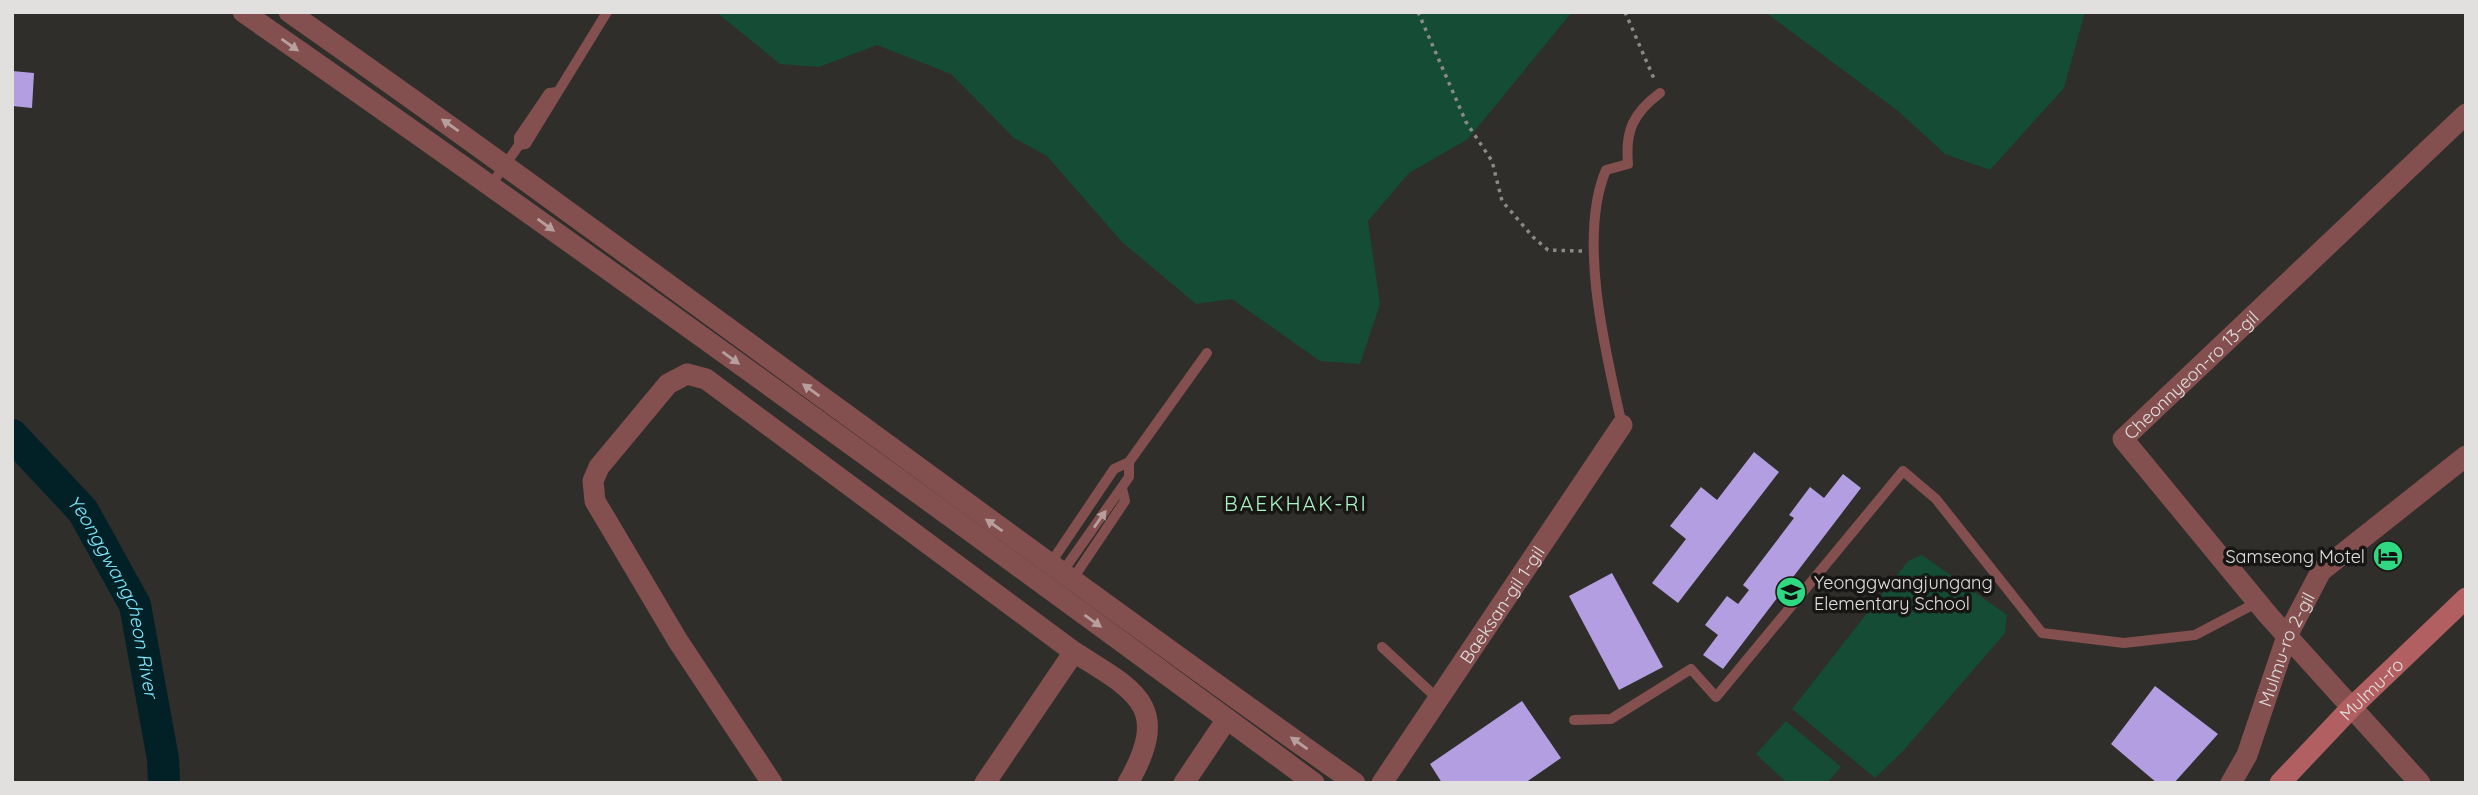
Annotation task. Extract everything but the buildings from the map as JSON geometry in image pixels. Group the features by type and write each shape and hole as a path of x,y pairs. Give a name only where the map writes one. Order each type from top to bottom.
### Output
{"main road":[{"name":"Mulmu-ro","path":"2280,783 2351,708 2466,598"}],"street":[{"path":"243,12 1056,581 1355,783"},
{"path":"289,12 505,165 1056,581 1227,719 1314,783"},
{"name":"Cheonnyeon-ro 13-gil","path":"2420,783 2287,636 2123,439 2466,114"},
{"path":"772,783 678,641 595,501 593,481 599,467 668,384 687,374 706,379 1074,652 1128,687 1146,706 1147,735 1141,760 1128,783"},
{"name":"Baeksan-gil 1-gil","path":"1382,783 1622,425"},
{"name":"Mulmu-ro 2-gil","path":"2231,783 2248,755 2287,636 2321,571 2466,456"},
{"path":"985,783 1074,652"},
{"path":"1184,783 1227,719"}],"lane":[{"path":"491,185 519,145 526,144 557,99 557,92 607,12"},
{"path":"1622,425 1603,345 1593,251 1600,183 1606,170 1628,164 1626,144 1639,108 1660,93"},
{"path":"1056,581 1114,469 1129,462 1207,353"},
{"path":"1056,581 1125,501 1122,488 1129,477 1129,462"},
{"path":"1574,720 1611,719 1690,668 1716,697 1903,471 1936,499 2042,633 2124,643 2195,635 2258,602"},
{"path":"1382,648 1438,699"}],"path":[{"path":"1418,12 1466,121 1492,161 1502,201 1532,237 1548,250 1593,251"},
{"path":"1625,12 1660,93"}],"green space":[{"path":"716,12 1572,12 1468,139 1409,173 1368,221 1380,304 1360,364 1320,361 1232,299 1196,304 1122,242 1047,156 1014,138 951,74 877,45 819,67 780,64"},
{"path":"1765,12 2085,12 2064,88 1990,170 1945,154 1898,111"},
{"path":"1922,555 2007,615 2005,633 1903,751 1875,778 1792,709 1908,561"},
{"path":"1786,721 1841,767 1827,783 1787,783 1756,754"}],"waterway":[{"name":"Yeonggwangcheon River","path":"12,435 83,511 135,605 163,759 164,783"}],"place":[{"name":"Samseong Motel","path":"2388,556"},
{"name":"Yeonggwangjungang Elementary School","path":"1791,592"}],"district":[{"name":"BAEKHAK-RI","path":"1296,503"}]}
